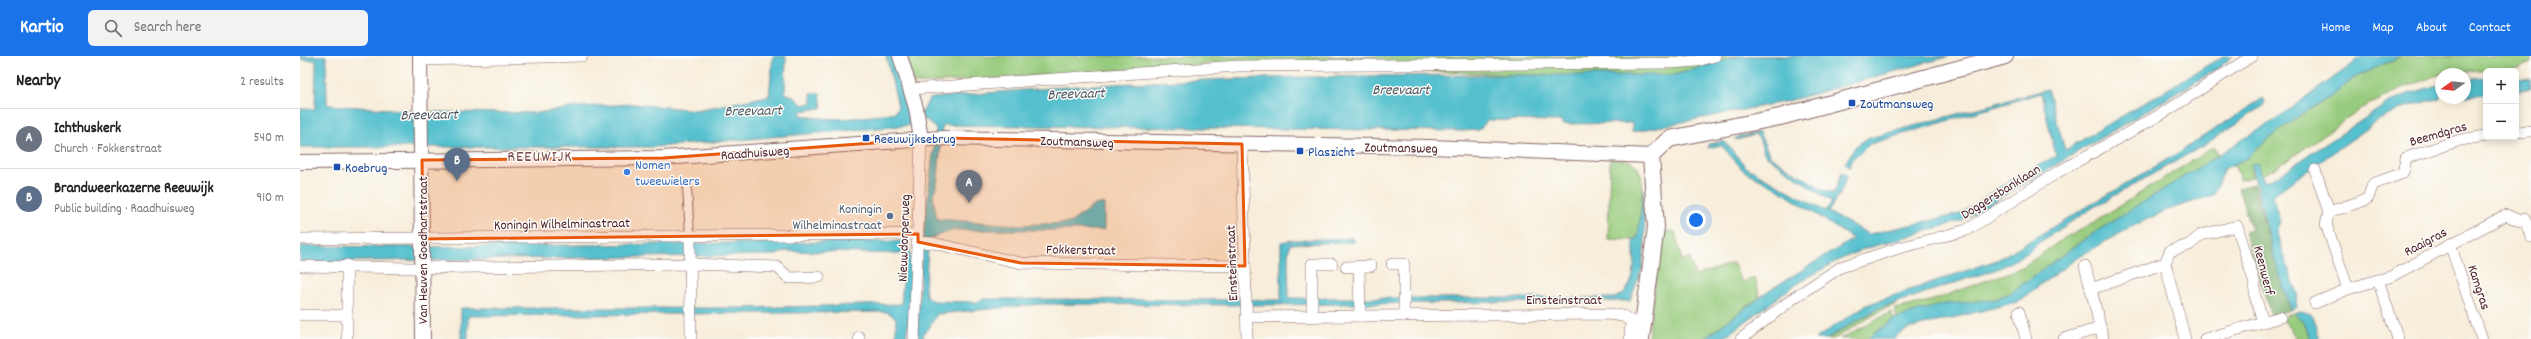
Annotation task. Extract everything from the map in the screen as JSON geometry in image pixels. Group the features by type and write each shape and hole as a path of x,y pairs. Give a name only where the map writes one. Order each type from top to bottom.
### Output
{"main road":[{"path":"1641,339 1656,227 1651,156 1669,139 1729,128 1753,118 1780,117 2005,56"}],"street":[{"path":"420,58 582,56"},
{"path":"900,56 916,108 929,135"},
{"path":"911,89 1238,66 1671,63 1697,61 1715,56"},
{"name":"Van Heuven Goedhartstraat","path":"420,58 423,339"},
{"name":"Doggersbanklaan","path":"1741,339 1795,297 1841,267 1899,248 1967,230 2058,172 2165,112 2249,58"},
{"path":"2519,132 2531,131"},
{"name":"Zoutmansweg","path":"929,135 1242,144 1430,147 1651,156"},
{"name":"Raadhuisweg","path":"300,162 422,155 663,158 929,135"},
{"name":"Nieuwdorperweg","path":"914,339 923,240 929,135"},
{"name":"Beemdgras","path":"2329,212 2368,198 2373,184 2403,173 2406,158 2460,140 2483,136"},
{"name":"Einsteinstraat","path":"1242,144 1247,313 1312,317 1609,314 1627,318 1632,328 1630,339"},
{"path":"2315,170 2329,212 2326,224 2348,289"},
{"path":"687,187 690,238 691,339"},
{"name":"Raaigras","path":"2378,280 2390,277 2506,215 2520,221 2528,218 2531,237"},
{"name":"Keenwerf","path":"2165,263 2170,251 2189,245 2201,235 2237,226 2255,284 2255,296 2263,322"},
{"name":"Koningin Wilhelminastraat","path":"300,240 423,242 690,238 882,233 923,240"},
{"name":"Fokkerstraat","path":"923,240 1021,263 1245,266"},
{"name":"Kamgras","path":"2450,244 2482,339"},
{"path":"300,266 690,262 777,267 788,278 820,277"},
{"path":"2091,289 2165,263 2185,339"},
{"path":"1312,317 1312,264 1332,264"},
{"path":"1392,264 1404,264 1404,316"},
{"path":"347,265 347,339"},
{"path":"1359,266 1360,316"},
{"path":"1346,267 1371,266"},
{"path":"2064,339 2102,334 2085,266"},
{"path":"2315,303 2348,289 2378,280 2398,339"},
{"path":"2019,312 2026,339"},
{"path":"1247,313 1247,339"},
{"path":"300,315 347,315"},
{"path":"2205,339 2280,317"}],"highlighted area":[{"path":"942,138 1242,144 1245,266 1021,263 918,242 918,234 882,233 423,239 422,160 663,158"}],"green space":[{"path":"904,56 1782,56 1680,83 1240,62 913,84"},
{"path":"2401,56 2531,56 2531,63 2519,68 2483,68 2483,71 2471,72 2471,68 2435,68 2435,76 2400,89 2360,110 2276,168 2262,175 2258,163 2250,166 2253,177 2240,180 2234,164 2247,158 2256,149 2308,109 2331,97 2354,78"},
{"path":"2214,147 2219,155 2086,238 2010,293 1996,299 1922,310 1897,319 1895,309 1930,301 2024,266 2066,237 2084,228"},
{"path":"1610,159 1632,162 1638,168 1641,176 1643,186 1643,209 1638,237 1633,240 1608,239"},
{"path":"2254,184 2275,261 2291,310 2271,315 2244,231 2251,229 2238,188"},
{"path":"1666,231 1675,232 1682,260 1690,258 1695,276 1733,263 1742,282 1755,278 1760,297 1703,339 1648,339 1661,236"},
{"path":"1897,301 1898,304 1884,309 1834,339 1827,339 1889,302"},
{"path":"1891,312 1894,319 1867,339 1840,339"},
{"path":"2294,313 2304,321 2310,339 2297,339 2284,321 2286,315"}],"water":[{"name":"Breevaart","path":"300,56 326,56 327,103 329,105 432,112 537,113 578,107 634,104 696,110 769,96 773,56 786,56 785,93 793,96 803,105 812,103 811,93 820,93 822,108 801,111 801,115 837,119 896,112 898,106 886,56 894,56 903,90 905,105 922,113 929,99 933,98 1118,84 1303,77 1674,75 1739,56 1950,56 1788,101 1632,132 1632,123 1562,124 1562,121 1488,120 1479,130 1462,131 944,125 942,129 938,179 933,197 937,219 1017,225 1070,223 1095,205 1104,203 1104,230 954,230 929,239 925,287 926,296 933,301 978,302 982,299 1281,300 1281,242 1293,240 1352,238 1355,242 1290,244 1288,255 1289,298 1614,298 1622,294 1631,282 1634,265 1633,240 1638,237 1643,189 1645,243 1642,269 1630,301 1252,305 1042,304 937,314 929,328 924,333 923,339 917,339 922,247 936,129 925,119 913,125 654,147 300,147 300,109 315,109 316,60 300,60"},
{"path":"2223,56 2233,56 2217,69 1961,221 1861,250 1835,262 1795,285 1722,339 1703,339 1776,286 1853,239 1776,188 1744,171 1721,145 1708,148 1708,144 1724,141 1746,167 1825,211 1832,202 1765,155 1759,138 1755,135 1736,140 1735,138 1759,132 1770,156 1824,190 1834,193 1842,172 1847,176 1840,194 1828,212 1869,234 1960,214 2006,183 2056,156 2041,93 1870,144 1851,160 1849,168 1845,163 1855,147 1866,139 2048,89 2065,150"},
{"path":"2364,56 2401,56 2354,78 2331,97 2308,109 2256,149 2247,158 2224,169 2213,195 2165,211 2129,228 2077,258 2017,302 1908,329 1896,336 1896,339 1867,339 1894,319 1945,304 1996,299 2010,293 2086,238 2277,118"},
{"path":"2483,78 2483,94 2471,95 2471,79"},
{"path":"2531,79 2531,88 2519,90 2519,80"},
{"path":"2435,86 2435,100 2405,107 2381,119 2274,194 2273,198 2280,222 2276,231 2298,297 2296,300 2297,306 2291,310 2275,261 2251,164 2258,163 2264,182 2274,178 2388,103 2410,93"},
{"path":"2263,98 2265,102 2262,107 2201,147 2094,207 2037,244 2029,252 2000,268 1877,309 1826,339 1815,339 1866,305 1997,260 2173,156"},
{"path":"908,241 912,278 911,302 906,339 896,339 896,318 887,312 468,316 468,339 461,339 461,308 743,308 901,304 905,254 786,251 776,255 300,262 300,246 417,247"},
{"path":"2301,311 2311,314 2320,339 2310,339 2304,321 2294,313"}],"place":[{"name":"Zoutmansweg","path":"1852,103"},
{"name":"Reeuwijksebrug","path":"866,138"},
{"name":"Plaszicht","path":"1300,151"},
{"name":"Koebrug","path":"337,167"},
{"name":"Nomen tweewielers","path":"627,172"},
{"name":"Brandweerkazerne Reeuwijk","path":"457,181"},
{"name":"Ichthuskerk","path":"969,203"},
{"name":"Koningin Wilhelminastraat","path":"890,216"}],"district":[{"name":"REEUWIJK","path":"540,155"}]}
